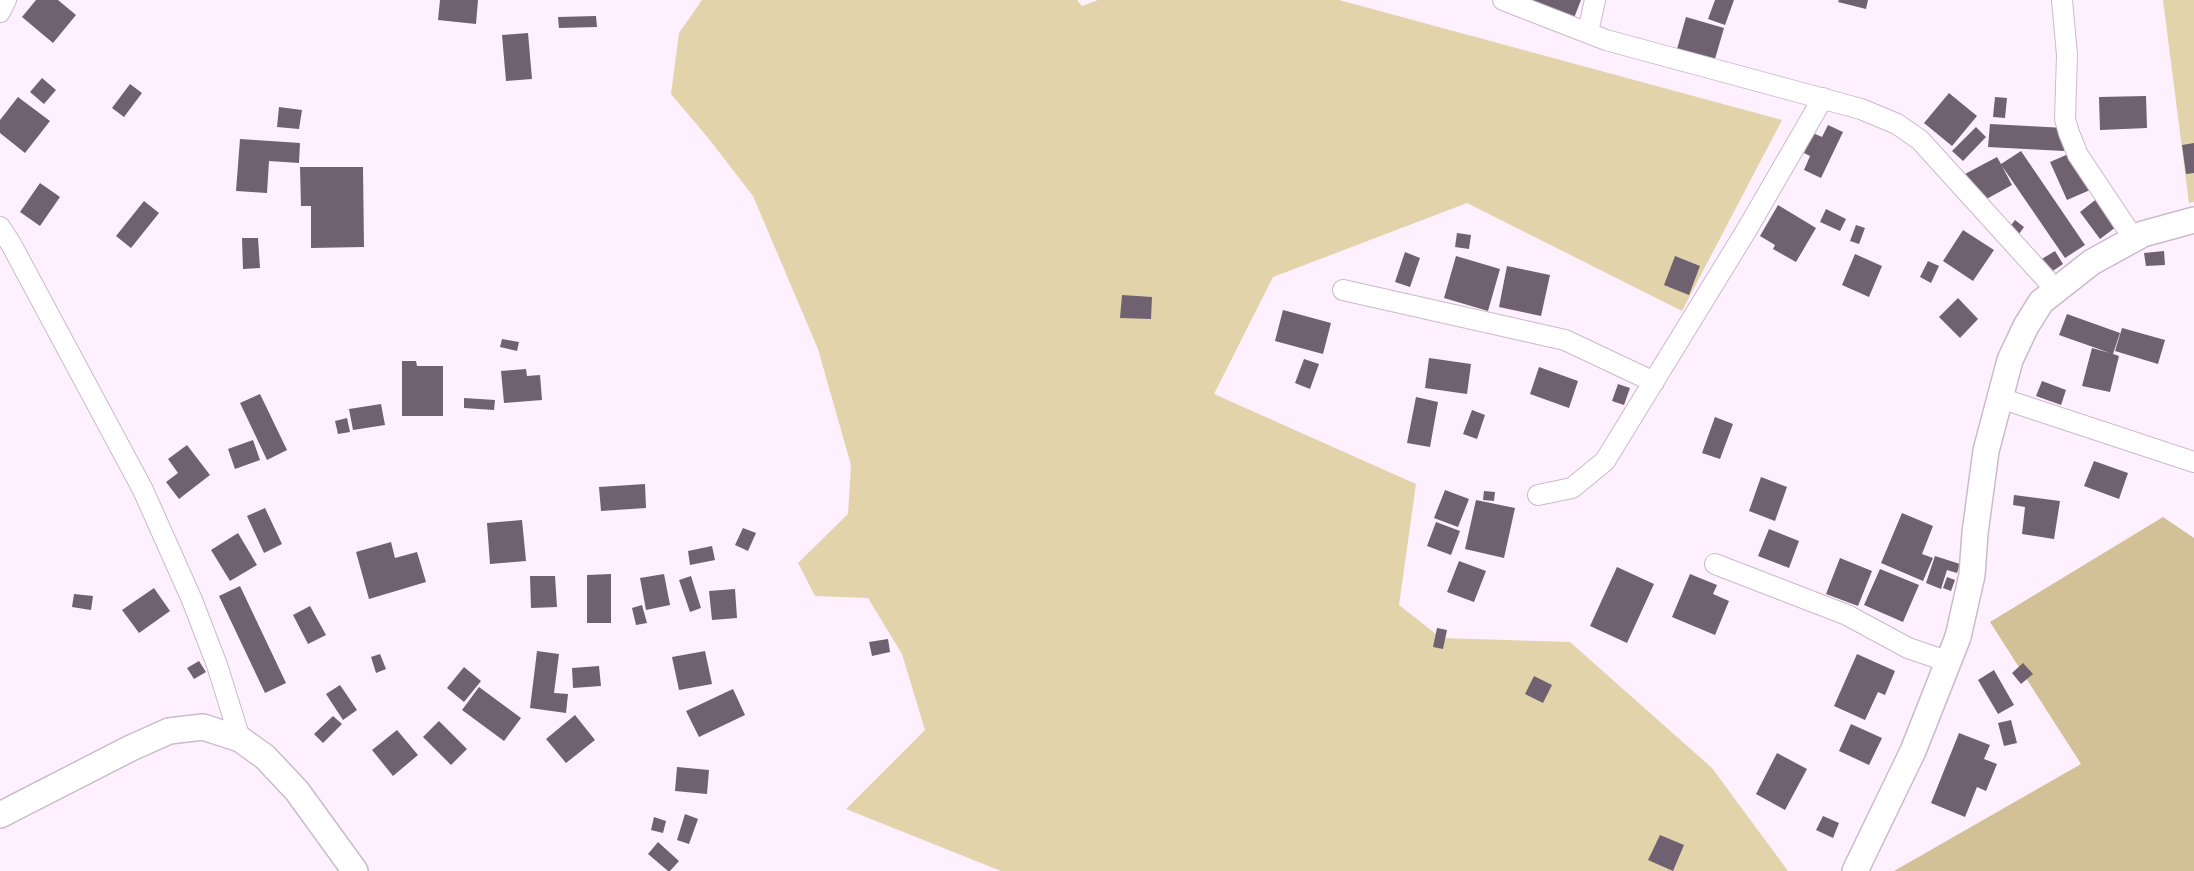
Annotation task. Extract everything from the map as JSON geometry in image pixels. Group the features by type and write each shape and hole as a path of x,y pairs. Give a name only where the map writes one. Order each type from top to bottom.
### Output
{"street":[{"path":"0,12 6,0"},
{"path":"1503,0 1648,52 1862,108 1897,124 1920,140 2056,290"},
{"path":"1588,32 1595,0"},
{"path":"2062,0 2067,55 2065,119 2069,133 2078,155 2134,239"},
{"path":"1538,495 1572,488 1605,461 1746,231 1822,98"},
{"path":"1855,871 1913,751 1958,637 1972,574 1975,533 1986,451 2010,360 2026,326 2042,302 2092,262 2143,234 2194,220"},
{"path":"0,227 11,244 143,490 192,600 216,664 240,739"},
{"path":"1344,290 1565,340 1654,382"},
{"path":"2000,398 2194,462"},
{"path":"1715,564 1847,615 1908,648 1949,662"},
{"path":"0,816 132,748 170,731 203,727 240,739 265,757 297,790 355,871"}],"shaded area":[{"path":"702,0 1077,0 1082,6 1098,0 1339,0 1782,120 1682,311 1467,203 1273,277 1214,394 1416,484 1399,605 1441,638 1570,642 1712,768 1788,871 1001,871 846,809 925,730 902,654 868,598 815,596 798,563 848,514 851,465 818,349 753,196 671,94 679,33"},
{"path":"2163,0 2194,0 2194,202 2189,203"},
{"path":"2163,517 2194,538 2194,871 1894,871 2081,764 1990,622"}],"building":[{"path":"36,0 58,0 76,15 53,43 22,17"},
{"path":"440,0 478,0 476,24 438,20"},
{"path":"1528,0 1581,0 1574,18"},
{"path":"1715,0 1734,0 1725,25 1708,19"},
{"path":"1839,0 1868,0 1866,9 1838,2"},
{"path":"596,16 597,27 559,28 558,17"},
{"path":"1686,17 1724,28 1715,59 1677,49"},
{"path":"528,33 532,79 506,81 502,35"},
{"path":"42,78 56,90 44,104 30,92"},
{"path":"130,84 142,93 124,117 112,108"},
{"path":"1949,93 1977,116 1952,146 1924,123"},
{"path":"2146,96 2147,128 2100,130 2099,97"},
{"path":"18,97 50,121 25,153 0,133 0,120"},
{"path":"1995,97 2007,98 2005,118 1993,117"},
{"path":"279,107 302,110 299,129 277,127"},
{"path":"1990,124 2065,128 2064,151 1988,147"},
{"path":"1828,125 1843,132 1821,178 1804,170 1810,156 1804,153 1813,133 1822,137"},
{"path":"1976,127 1986,137 1963,161 1952,151"},
{"path":"240,139 300,143 299,163 269,161 267,193 236,191"},
{"path":"2194,143 2194,173 2186,174 2182,145"},
{"path":"2021,151 2085,245 2065,258 2002,166 2012,185 1981,202 1965,174 1997,157 2001,164"},
{"path":"2073,152 2090,190 2067,200 2050,162"},
{"path":"300,167 363,167 364,247 311,248 311,206 301,206"},
{"path":"40,183 60,197 40,226 20,212"},
{"path":"2099,197 2120,224 2100,239 2080,212"},
{"path":"144,201 159,213 131,248 116,236"},
{"path":"1778,205 1816,228 1796,262 1773,249 1775,245 1760,236"},
{"path":"1826,209 1846,219 1840,231 1820,222"},
{"path":"2015,220 2024,227 2014,241 2005,233"},
{"path":"1856,225 1865,228 1859,244 1850,241"},
{"path":"1963,230 1994,250 1973,281 1943,261"},
{"path":"1457,233 1471,235 1469,249 1455,247"},
{"path":"242,238 258,238 260,268 243,269"},
{"path":"2055,251 2063,264 2044,277 2035,263"},
{"path":"2164,251 2165,265 2146,266 2144,253"},
{"path":"1405,252 1420,258 1410,287 1395,282"},
{"path":"1855,254 1882,266 1869,297 1842,285"},
{"path":"1456,256 1500,269 1488,311 1444,298"},
{"path":"1675,256 1700,266 1689,295 1664,285"},
{"path":"1928,261 1939,266 1931,283 1920,277"},
{"path":"1507,266 1550,275 1541,316 1499,307"},
{"path":"1122,295 1152,297 1151,319 1120,318"},
{"path":"1958,298 1978,319 1960,338 1939,317"},
{"path":"1283,310 1331,323 1323,354 1275,341"},
{"path":"2067,314 2120,333 2113,354 2119,356 2110,392 2082,386 2092,348 2110,353 2059,335"},
{"path":"2122,328 2165,340 2158,364 2115,351"},
{"path":"502,339 519,342 517,351 500,347"},
{"path":"1429,358 1471,364 1467,394 1425,388"},
{"path":"1304,359 1319,364 1310,389 1295,383"},
{"path":"402,361 416,361 417,366 443,366 443,416 402,416"},
{"path":"1539,367 1578,381 1569,408 1530,394"},
{"path":"526,369 527,376 540,375 542,400 504,403 501,371"},
{"path":"2042,381 2066,390 2061,405 2036,396"},
{"path":"1618,384 1630,388 1624,405 1612,401"},
{"path":"260,394 287,450 267,460 240,403"},
{"path":"1416,397 1438,402 1430,447 1407,443"},
{"path":"464,398 495,400 494,410 464,408"},
{"path":"381,404 385,425 353,430 349,409"},
{"path":"1472,410 1485,415 1477,439 1463,434"},
{"path":"1715,417 1733,424 1720,459 1702,453"},
{"path":"347,418 350,432 338,434 335,421"},
{"path":"253,440 260,460 235,469 228,449"},
{"path":"187,445 210,475 179,499 166,482 178,473 168,459"},
{"path":"2094,461 2128,473 2119,499 2084,486"},
{"path":"1761,477 1787,487 1775,521 1749,511"},
{"path":"645,484 646,508 601,511 599,487"},
{"path":"1445,490 1469,499 1458,527 1434,518"},
{"path":"1484,491 1495,492 1494,501 1483,500"},
{"path":"2014,495 2060,501 2054,539 2022,534 2025,507 2013,505"},
{"path":"1476,500 1515,508 1504,558 1465,549"},
{"path":"265,508 282,544 264,553 247,516"},
{"path":"1902,513 1933,526 1922,554 1933,558 1923,581 1881,563"},
{"path":"522,520 526,561 490,564 487,523"},
{"path":"1436,522 1460,531 1451,555 1427,546"},
{"path":"743,528 756,533 748,551 735,545"},
{"path":"1769,529 1799,541 1789,568 1758,556"},
{"path":"238,533 257,565 230,581 211,550"},
{"path":"391,542 395,558 417,552 426,582 369,599 356,552"},
{"path":"712,546 715,560 690,565 688,551"},
{"path":"1935,556 1960,564 1957,573 1947,570 1941,589 1926,583"},
{"path":"1840,558 1872,571 1858,606 1826,594"},
{"path":"1459,561 1486,571 1474,602 1447,592"},
{"path":"1617,567 1654,584 1627,643 1590,626"},
{"path":"1880,569 1919,585 1903,622 1864,605"},
{"path":"611,574 611,623 587,623 587,575"},
{"path":"664,574 670,605 646,610 640,578"},
{"path":"1690,574 1717,585 1713,594 1729,601 1715,635 1672,617"},
{"path":"530,576 555,576 557,607 531,608"},
{"path":"691,576 701,608 690,612 679,580"},
{"path":"1947,577 1955,580 1951,591 1943,588"},
{"path":"240,586 286,683 265,693 219,596"},
{"path":"154,588 170,611 139,633 122,610"},
{"path":"735,589 737,618 712,620 709,591"},
{"path":"74,594 93,596 91,610 72,607"},
{"path":"642,605 647,623 636,625 632,608"},
{"path":"310,606 326,635 308,644 293,615"},
{"path":"1437,628 1447,630 1443,649 1433,647"},
{"path":"888,639 890,652 872,656 869,642"},
{"path":"537,651 559,654 554,693 568,694 566,713 530,708"},
{"path":"705,651 712,684 679,690 672,657"},
{"path":"380,654 386,669 376,673 371,657"},
{"path":"1857,654 1895,671 1885,695 1878,692 1865,720 1834,706"},
{"path":"199,661 206,672 194,679 187,668"},
{"path":"2023,663 2033,674 2021,684 2012,673"},
{"path":"599,666 601,686 573,688 572,668"},
{"path":"464,667 481,681 464,702 447,688"},
{"path":"1994,670 2014,705 1998,714 1978,680"},
{"path":"1534,676 1552,685 1543,703 1525,694"},
{"path":"340,685 357,710 343,720 326,694"},
{"path":"479,687 521,718 504,741 462,710"},
{"path":"733,689 745,715 699,737 686,711"},
{"path":"575,715 595,740 566,763 546,739"},
{"path":"333,716 342,724 323,743 314,734"},
{"path":"2011,720 2017,743 2004,746 1998,723"},
{"path":"439,721 467,749 451,765 423,737"},
{"path":"1851,724 1882,738 1869,765 1839,751"},
{"path":"397,730 418,755 393,776 372,750"},
{"path":"1959,733 1990,745 1984,759 1997,764 1986,791 1977,787 1965,817 1931,803"},
{"path":"1777,753 1807,769 1785,810 1756,794"},
{"path":"677,767 709,770 707,794 675,791"},
{"path":"685,814 698,819 689,844 677,840"},
{"path":"1823,816 1839,823 1833,838 1816,830"},
{"path":"654,817 666,821 663,833 651,830"},
{"path":"1660,835 1684,845 1673,871 1648,860"},
{"path":"658,842 679,861 670,871 648,854"}]}
